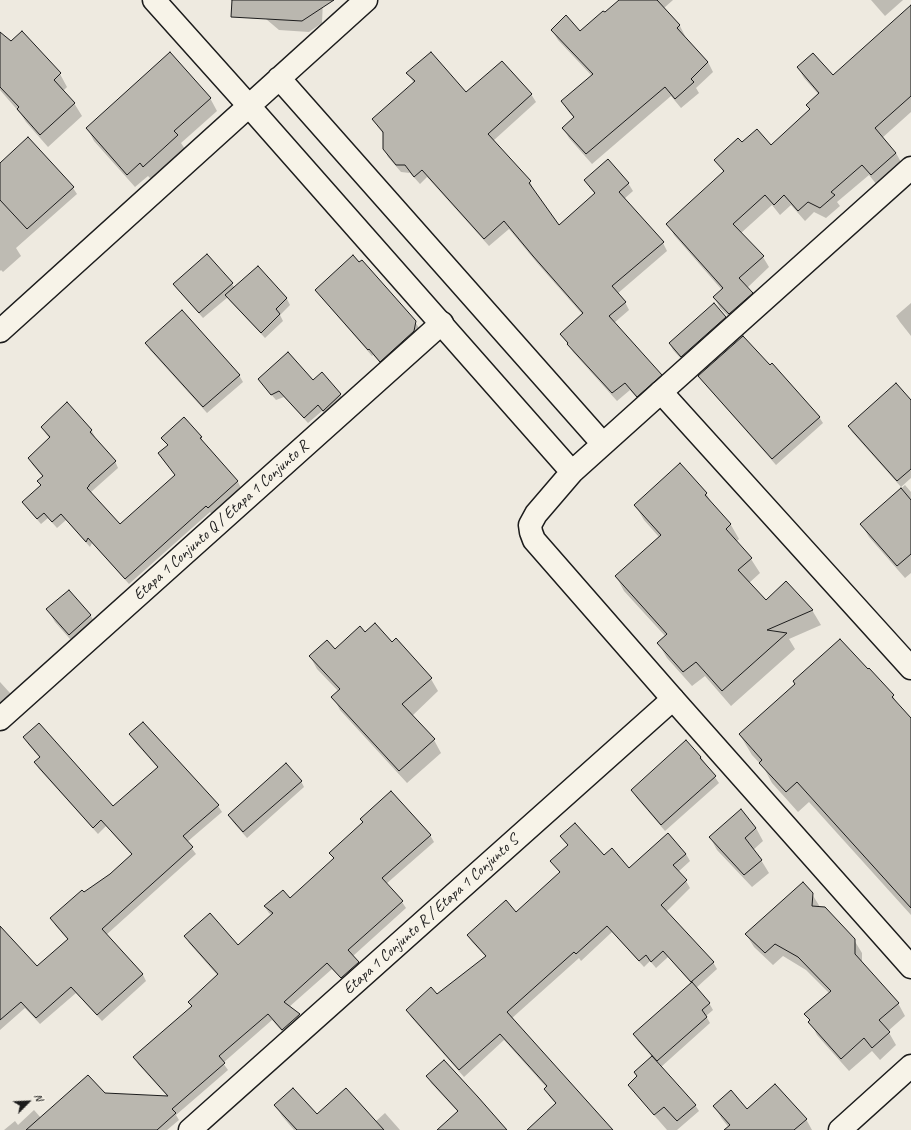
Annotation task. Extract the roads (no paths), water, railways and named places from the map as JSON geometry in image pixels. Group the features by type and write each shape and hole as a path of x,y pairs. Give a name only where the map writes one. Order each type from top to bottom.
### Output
{"street":[{"path":"154,0 442,323 572,472"},
{"path":"0,331 366,0"},
{"path":"279,78 603,444"},
{"path":"911,168 572,472 532,519 530,525 534,540 911,967"},
{"name":"Etapa 1 Conjunto Q / Etapa 1 Conjunto R","path":"0,719 442,323"},
{"path":"661,392 911,668"},
{"name":"Etapa 1 Conjunto R / Etapa 1 Conjunto S","path":"190,1130 673,699"},
{"path":"840,1130 911,1066"}]}
